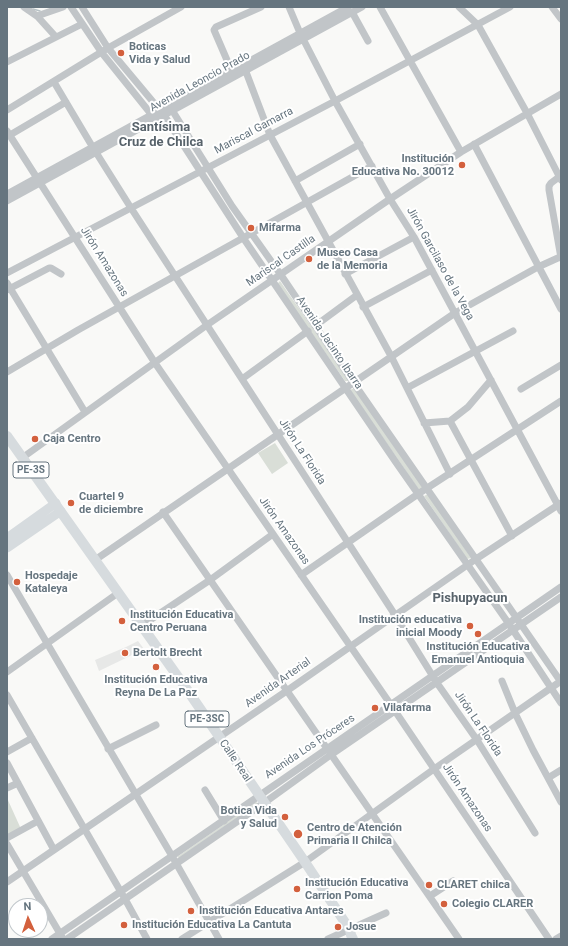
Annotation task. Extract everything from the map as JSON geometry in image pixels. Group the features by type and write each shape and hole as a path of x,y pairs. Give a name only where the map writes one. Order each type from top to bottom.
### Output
{"highway":[{"name":"Calle Real","path":"7,436 11,448 22,458 58,507 305,862 351,933 356,932 361,939"}],"main road":[{"path":"7,538 58,507"},
{"path":"7,548 58,507"}],"street":[{"path":"24,7 37,16 56,37"},
{"path":"37,16 63,7"},
{"path":"71,7 102,53 151,114"},
{"name":"Avenida Jacinto Ibarra","path":"82,7 108,48 162,112 244,239 308,331 369,423 509,624 550,689 561,703"},
{"path":"7,110 108,48 181,7"},
{"path":"234,78 232,70 214,32 214,28 261,7"},
{"name":"Jirón Garcilaso de la Vega","path":"289,7 301,36 336,101 390,198 414,237 474,351 560,506"},
{"name":"Avenida Leoncio Prado","path":"7,202 38,181 162,112 232,70 244,67 350,10 362,7"},
{"path":"380,7 411,60 461,152"},
{"path":"95,560 455,313 538,266 561,257 549,190 551,183 560,179 527,114 478,25 459,7"},
{"name":"Mariscal Gamarra","path":"7,273 336,101 510,7"},
{"path":"552,7 561,19"},
{"path":"350,10 368,41"},
{"path":"7,62 82,24"},
{"path":"244,67 270,135 391,356 450,474"},
{"name":"Avenida Leoncio Prado","path":"172,110 234,78 244,67"},
{"name":"Jirón La Florida","path":"54,82 94,149 175,277 395,615 437,683 477,740 535,833"},
{"name":"Mariscal Castilla","path":"22,458 85,412 390,198 474,144 561,94"},
{"path":"8,133 66,102"},
{"path":"162,112 172,110"},
{"name":"Avenida Jacinto Ibarra","path":"172,110 207,168 251,234 281,275 353,382 428,488 561,682"},
{"name":"Avenida Leoncio Prado","path":"94,149 151,114 162,112"},
{"name":"Jirón Amazonas","path":"8,133 155,363 395,711 548,939"},
{"path":"295,181 360,144"},
{"path":"474,144 561,308"},
{"path":"7,372 372,166"},
{"name":"Avenida Leoncio Prado","path":"7,194 38,181"},
{"path":"345,274 414,237"},
{"path":"60,274 49,268 8,287 85,412"},
{"path":"363,307 432,270"},
{"path":"315,326 357,295"},
{"path":"242,379 308,331"},
{"path":"407,388 513,331"},
{"path":"521,389 561,365"},
{"path":"424,423 450,421 468,407 491,380"},
{"path":"301,575 418,494 518,430 561,400"},
{"path":"369,423 378,417"},
{"path":"450,421 512,536"},
{"name":"Avenida Arterial","path":"7,882 288,690 476,559 560,506"},
{"path":"163,512 288,690 459,939"},
{"path":"141,626 210,580 272,534"},
{"path":"7,575 219,939"},
{"name":"Avenida Los Próceres","path":"68,939 176,864 327,748 561,587"},
{"path":"7,672 118,593"},
{"name":"Avenida Los Próceres","path":"52,939 62,936 120,891 224,821 332,754 561,597"},
{"path":"502,681 515,713 561,802"},
{"path":"182,939 305,862 434,769 561,682"},
{"path":"7,694 147,939"},
{"path":"108,749 156,725"},
{"path":"7,752 32,738"},
{"path":"7,763 54,850"},
{"path":"548,778 561,770"},
{"path":"7,788 18,783"},
{"path":"205,790 224,821"},
{"path":"7,838 38,821"},
{"path":"7,844 62,936"},
{"path":"430,896 454,881"},
{"path":"328,939 351,933 386,913"},
{"path":"556,939 561,936"}],"shaded area":[{"path":"280,281 349,381 345,381 277,284"},
{"path":"354,388 423,488 419,490 350,390"},
{"path":"275,443 288,463 272,474 258,453"},
{"path":"428,494 471,558 467,559 424,496"},
{"name":"Bertolt Brecht","path":"138,641 144,649 99,671 95,660"},
{"path":"7,798 21,829 7,836"},
{"path":"256,802 258,803 179,858 177,857"}],"waterway":[{"path":"33,9 40,11"}],"place":[{"name":"Boticas Vida y Salud","path":"121,53"},
{"name":"Institución Educativa No. 30012","path":"462,165"},
{"name":"Mifarma","path":"251,228"},
{"name":"Museo Casa de la Memoria","path":"309,259"},
{"name":"Caja Centro","path":"35,439"},
{"name":"Cuartel 9 de diciembre","path":"71,503"},
{"name":"Hospedaje Kataleya","path":"17,582"},
{"name":"Institución Educativa Centro Peruana","path":"122,621"},
{"name":"Institución educativa inicial Moody","path":"470,626"},
{"name":"Institución Educativa Emanuel Antioquia","path":"478,634"},
{"name":"Bertolt Brecht","path":"125,653"},
{"name":"Institución Educativa Reyna De La Paz","path":"156,667"},
{"name":"Vilafarma","path":"375,708"},
{"name":"Botica Vida y Salud","path":"285,817"},
{"name":"Centro de Atención Primaria II Chilca","path":"298,834"},
{"name":"CLARET chilca","path":"429,885"},
{"name":"Institución Educativa Carrion Poma","path":"297,889"},
{"name":"Colegio CLARER","path":"444,904"},
{"name":"Institución Educativa Antares","path":"191,911"},
{"name":"Institución Educativa La Cantuta","path":"124,925"},
{"name":"Josue","path":"338,927"}],"district":[{"name":"Santísima Cruz de Chilca","path":"161,136"},
{"name":"Pishupyacun","path":"470,599"}]}
